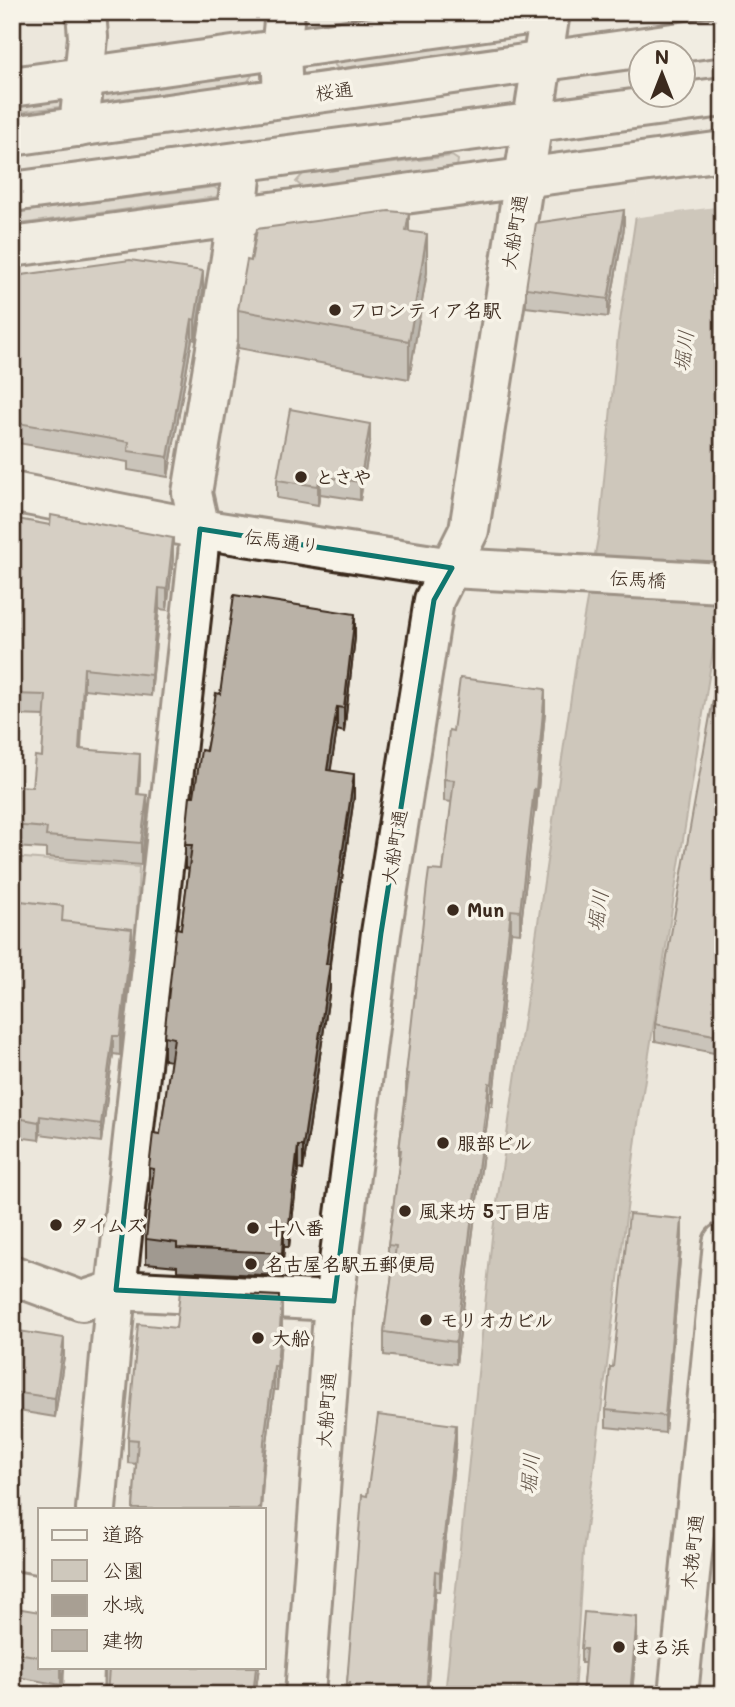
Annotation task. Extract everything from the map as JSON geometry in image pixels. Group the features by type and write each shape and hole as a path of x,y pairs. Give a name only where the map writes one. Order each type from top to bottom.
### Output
{"street":[{"path":"79,127 88,37 86,12"},
{"path":"283,99 281,50 285,12"},
{"path":"12,87 550,12"},
{"name":"大船町通","path":"306,1695 334,1301 381,933 434,600 469,530 550,12"},
{"name":"桜通","path":"12,136 723,36"},
{"path":"12,192 723,97"},
{"path":"12,247 723,151"},
{"path":"96,1508 116,1290 200,529 192,494 237,216 243,161"},
{"name":"伝馬通り","path":"12,492 200,529 452,568 553,575"},
{"name":"伝馬橋","path":"553,575 723,583"},
{"name":"木挽町通","path":"678,1695 723,1243"},
{"path":"12,1275 82,1301 116,1290 334,1301"},
{"path":"12,1591 38,1597"},
{"path":"83,1695 85,1668"}],"highlighted area":[{"path":"200,529 452,568 434,600 381,933 334,1301 116,1290"}],"green space":[{"path":"462,40 469,47 463,54 338,69 333,63 338,56"},
{"path":"244,69 252,75 247,83 12,113 12,100"},
{"path":"452,156 458,160 457,167 302,187 296,182 303,174"},
{"path":"214,187 220,191 216,197 12,225 12,213"},
{"path":"12,857 139,867 135,945 12,928"}],"water":[{"name":"堀川","path":"723,12 723,588 638,1123 583,1552 574,1695 445,1695 492,1237 577,656 599,532 618,335 652,108 696,108 696,66"}],"pier":[{"path":"663,12 723,12 723,206 632,218 649,108 696,108 696,38 659,38"}],"building":[{"path":"624,210 608,299 526,288 536,223"},
{"name":"フロンティア名駅","path":"389,211 409,213 406,231 427,234 409,341 238,310 247,260 251,261 257,229"},
{"path":"130,260 203,271 168,457 128,451 129,442 12,422 12,280 15,276"},
{"path":"290,409 370,424 360,482 320,476 318,486 277,480"},
{"path":"51,515 173,538 167,589 159,588 151,675 84,668 79,749 140,754 137,794 147,795 141,843 46,836 47,828 12,825 12,786 32,787 35,756 42,757 46,695 12,694 12,518 50,525"},
{"path":"234,595 355,614 344,708 337,707 327,770 354,774 303,1146 298,1146 289,1224 284,1223 282,1253 177,1248 177,1243 146,1239 154,1169 149,1168 153,1133 160,1134 174,1038 164,1036 176,928 181,929 192,845 185,845 190,796 194,796 201,750 206,751 216,693 220,694"},
{"path":"460,678 545,689 536,790 534,789 520,911 511,910 492,1084 489,1083 456,1342 384,1332 396,1246 388,1245 401,1150 409,1074 406,1074 427,885 429,870 443,871 454,780 444,779 449,730 453,731"},
{"path":"715,688 723,690 723,985 714,1035 655,1024"},
{"path":"12,900 63,906 62,921 132,929 120,1036 113,1036 101,1124 40,1116 39,1122 17,1118 12,1148"},
{"path":"629,1214 682,1219 665,1416 606,1410"},
{"path":"180,1291 279,1296 279,1301 282,1301 277,1366 274,1366 264,1441 260,1508 133,1508 138,1440 128,1439 138,1324 176,1328"},
{"path":"12,1330 64,1338 55,1398 12,1392"},
{"path":"378,1415 456,1425 440,1572 435,1571 426,1695 349,1695 350,1683 347,1683 362,1495 367,1496"},
{"path":"16,1608 38,1612 38,1657 12,1652"},
{"path":"584,1612 637,1617 630,1695 582,1695 586,1649 581,1649"},
{"path":"105,1668 256,1668 253,1695 107,1695 109,1669"}],"place":[{"name":"フロンティア名駅","path":"335,310"},
{"name":"とさや","path":"301,477"},
{"name":"Mun","path":"453,910"},
{"name":"服部ビル","path":"443,1143"},
{"name":"風来坊 5丁目店","path":"405,1211"},
{"name":"タイムズ","path":"56,1225"},
{"name":"十八番","path":"253,1228"},
{"name":"名古屋名駅五郵便局","path":"251,1264"},
{"name":"モリオカビル","path":"426,1320"},
{"name":"大船","path":"258,1338"},
{"name":"まる浜","path":"619,1647"}]}
